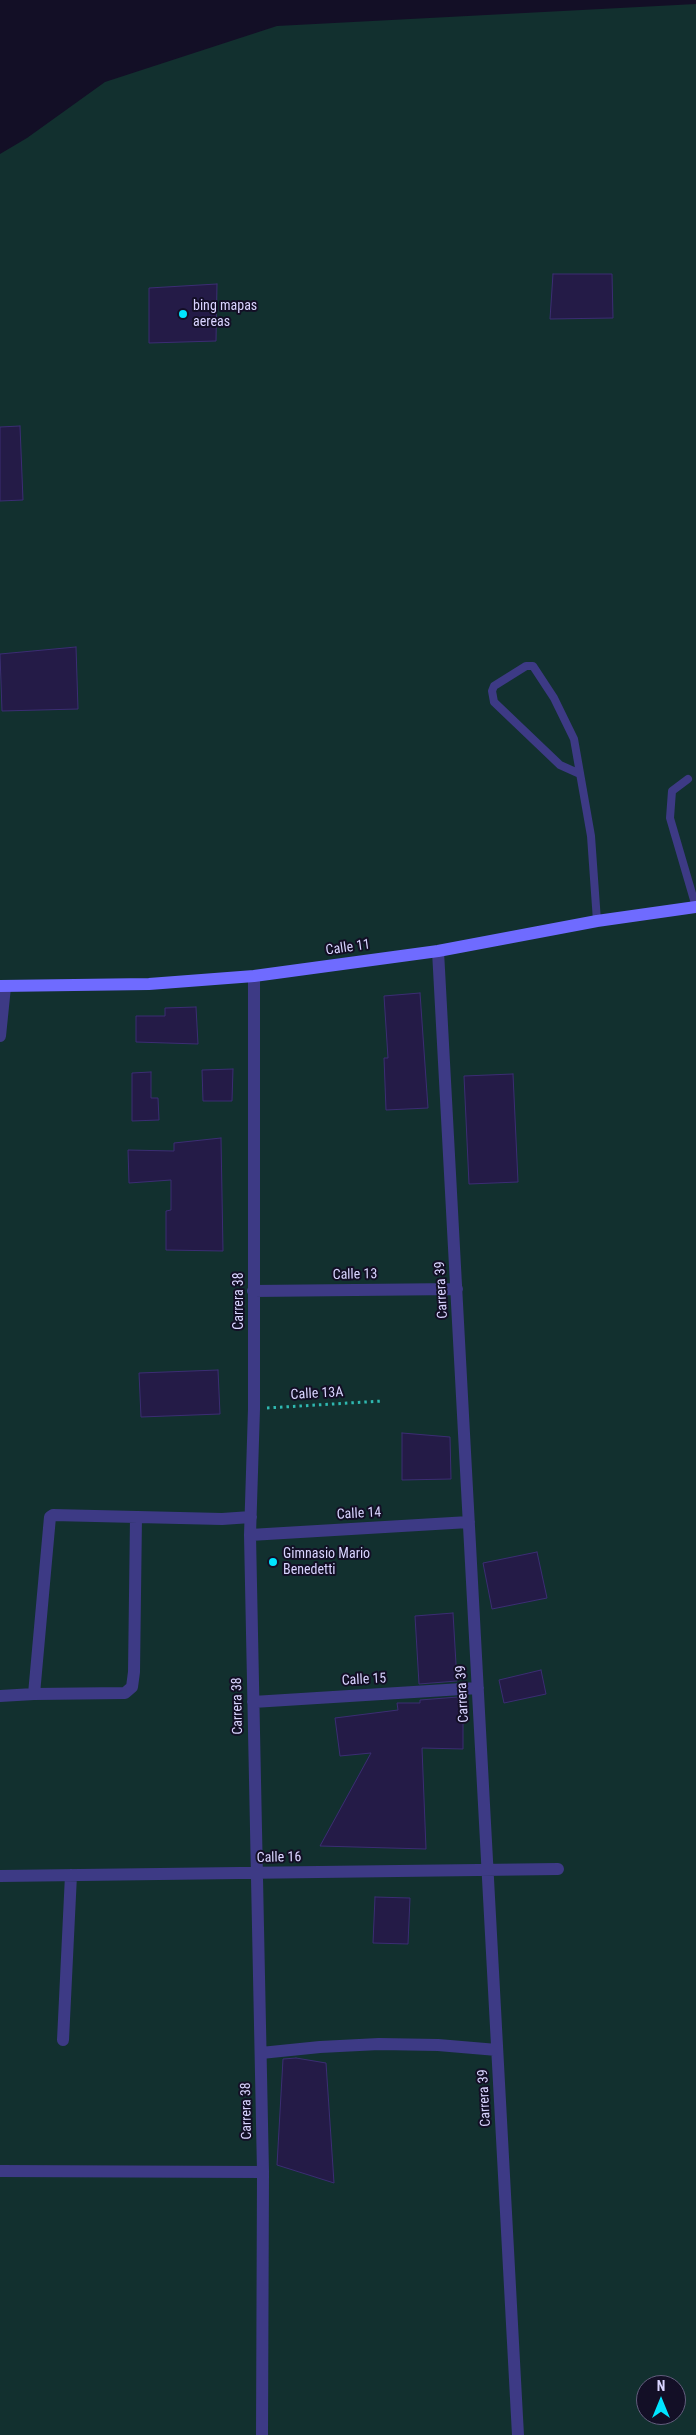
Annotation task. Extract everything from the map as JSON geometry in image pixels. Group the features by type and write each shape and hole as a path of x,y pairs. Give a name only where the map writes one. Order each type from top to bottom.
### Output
{"main road":[{"name":"Calle 11","path":"3,987 150,984 254,976 438,952 597,921 696,907"}],"street":[{"name":"Carrera 39","path":"438,952 518,2435"},
{"name":"Carrera 38","path":"254,976 254,1409 250,1535 263,2172 262,2435"},
{"path":"0,1036 3,987"},
{"name":"Calle 13","path":"253,1290 457,1289"},
{"path":"34,1694 50,1517 54,1515 222,1520 251,1517"},
{"path":"0,1696 125,1693 132,1687 134,1672 136,1517"},
{"name":"Calle 14","path":"250,1535 469,1522"},
{"name":"Calle 15","path":"253,1702 478,1688"},
{"name":"Calle 16","path":"0,1876 558,1869"},
{"path":"63,2040 71,1875"},
{"path":"261,2053 379,2044 438,2045 497,2050"},
{"path":"0,2171 263,2172"}],"lane":[{"path":"580,774 560,765 494,702 492,691 494,686 526,666 533,666 554,698 574,739 591,836 597,921"},
{"path":"688,779 672,791 670,818 696,907"}],"path":[{"name":"Calle 13A","path":"254,1409 382,1401"}],"green space":[{"path":"696,4 696,2435 0,2435 0,154 27,138 105,82 277,26"}],"building":[{"path":"553,274 612,274 613,318 550,319"},
{"name":"bing mapas aereas","path":"217,284 216,341 149,343 149,288"},
{"path":"20,426 23,500 0,501 0,427"},
{"path":"76,647 78,709 2,711 0,654"},
{"path":"420,993 428,1108 386,1110 384,1058 388,1058 384,996"},
{"path":"196,1007 198,1044 136,1042 136,1016 165,1016 165,1008"},
{"path":"233,1069 232,1101 203,1101 202,1070"},
{"path":"151,1072 151,1098 158,1098 159,1120 132,1121 132,1073"},
{"path":"513,1074 518,1182 469,1184 464,1076"},
{"path":"221,1138 223,1251 166,1250 166,1211 171,1210 171,1180 129,1183 128,1150 174,1151 174,1143"},
{"path":"218,1370 220,1414 141,1417 139,1373"},
{"path":"402,1433 450,1437 451,1479 402,1480"},
{"path":"537,1552 547,1598 492,1609 483,1563"},
{"path":"453,1613 457,1681 419,1684 415,1616"},
{"path":"541,1670 546,1694 504,1703 499,1680"},
{"path":"458,1697 458,1703 463,1702 463,1749 422,1748 426,1849 320,1846 371,1753 340,1756 335,1718 398,1710 397,1703 420,1703 420,1700"},
{"path":"375,1897 410,1898 408,1944 373,1943"},
{"path":"296,2058 326,2063 334,2183 277,2165 283,2059"}],"place":[{"name":"bing mapas aereas","path":"183,314"},
{"name":"Gimnasio Mario Benedetti","path":"273,1562"}]}
